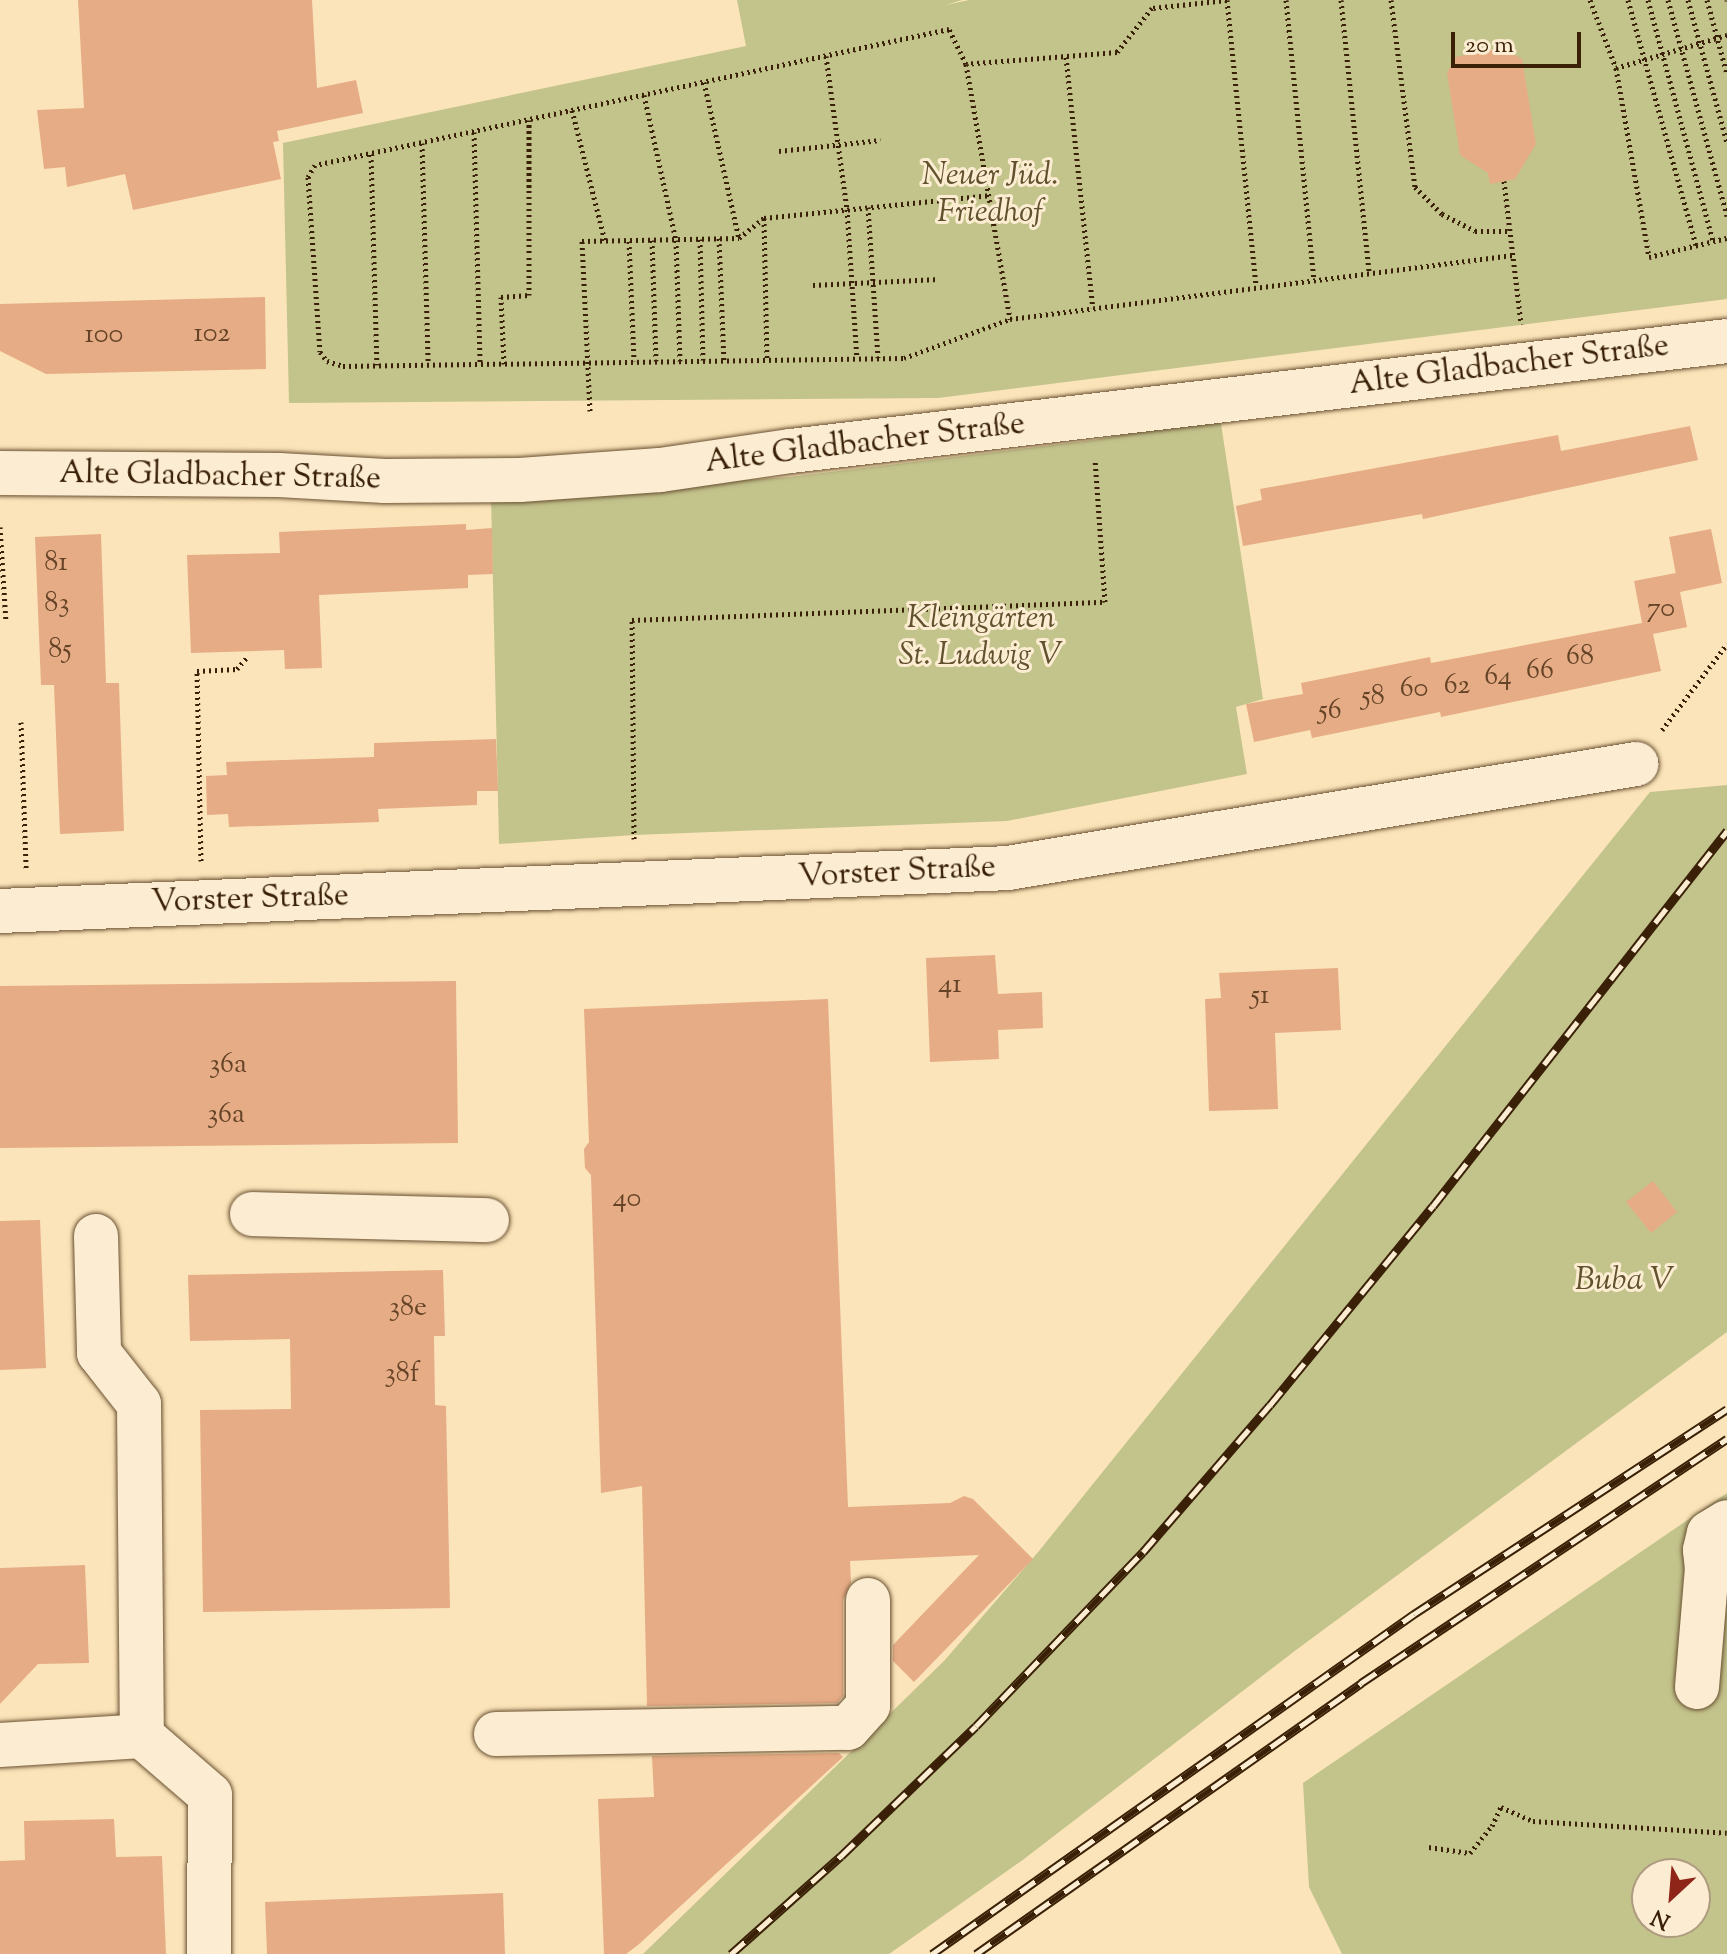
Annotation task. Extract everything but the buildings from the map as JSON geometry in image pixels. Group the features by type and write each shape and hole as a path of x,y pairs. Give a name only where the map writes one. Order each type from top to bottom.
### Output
{"street":[{"name":"Alte Gladbacher Straße","path":"0,473 520,480 660,470 791,451 1727,341"},
{"name":"Vorster Straße","path":"14,910 1008,868 1636,764"},
{"path":"252,1214 487,1220"},
{"path":"96,1236 99,1353 139,1404 142,1736"},
{"path":"1697,1687 1707,1569 1705,1550 1709,1533 1727,1522"},
{"path":"496,1734 848,1728 868,1706 868,1600"},
{"path":"0,1745 142,1736 210,1795 209,1954"}],"path":[{"path":"966,64 1117,52 1152,8 1227,0 1256,287"},
{"path":"1286,0 1314,280"},
{"path":"1341,0 1369,273"},
{"path":"1391,0 1415,187 1442,214 1475,231 1510,231"},
{"path":"1590,0 1616,68 1649,257 1727,238"},
{"path":"1628,0 1696,245"},
{"path":"1648,0 1713,241"},
{"path":"1668,0 1727,216"},
{"path":"1688,0 1727,143"},
{"path":"1707,0 1727,74"},
{"path":"1010,319 966,64 949,29 315,165 308,177 320,352 327,361 343,366 904,358 1010,319 1513,255"},
{"path":"1616,68 1727,35"},
{"path":"826,56 847,209 857,358"},
{"path":"1066,57 1093,308"},
{"path":"704,82 739,238"},
{"path":"644,95 676,240 680,361"},
{"path":"572,110 605,241"},
{"path":"504,364 501,297 529,295 529,120"},
{"path":"474,132 480,364"},
{"path":"779,151 880,140"},
{"path":"422,143 428,364"},
{"path":"371,154 377,365"},
{"path":"1504,181 1521,325"},
{"path":"590,411 582,241 739,238 764,218 989,195"},
{"path":"868,207 878,358"},
{"path":"764,218 767,359"},
{"path":"719,238 724,360"},
{"path":"700,239 703,360"},
{"path":"652,240 656,361"},
{"path":"629,241 634,361"},
{"path":"813,285 939,279"},
{"path":"637,884 631,714 632,620 1105,602 1092,416"},
{"path":"0,527 6,622"},
{"path":"1636,764 1727,644"},
{"path":"202,902 197,671 237,669 247,657"},
{"path":"14,910 21,722"},
{"path":"1429,1847 1470,1853 1492,1826 1501,1807 1533,1821 1727,1833"}],"green space":[{"name":"Neuer Jüd. Friedhof","path":"737,0 962,0 946,5 969,0 1727,0 1727,299 938,398 289,403 283,143 746,46"},
{"name":"Kleingärten St. Ludwig V","path":"1220,417 1263,699 1236,707 1247,774 1007,821 634,835 499,844 491,497 789,477 1094,440"},
{"name":"Buba V","path":"1727,785 1727,1332 1296,1650 1024,1859 889,1954 643,1954 944,1661 1039,1551 1650,792"},
{"path":"1727,1493 1727,1954 1342,1954 1309,1887 1303,1783"}],"railway":[{"path":"731,1954 841,1856 976,1726 1143,1552 1270,1405 1433,1206 1727,831"},
{"path":"932,1954 1414,1614 1727,1409"},
{"path":"976,1954 1361,1683 1727,1439"}]}
